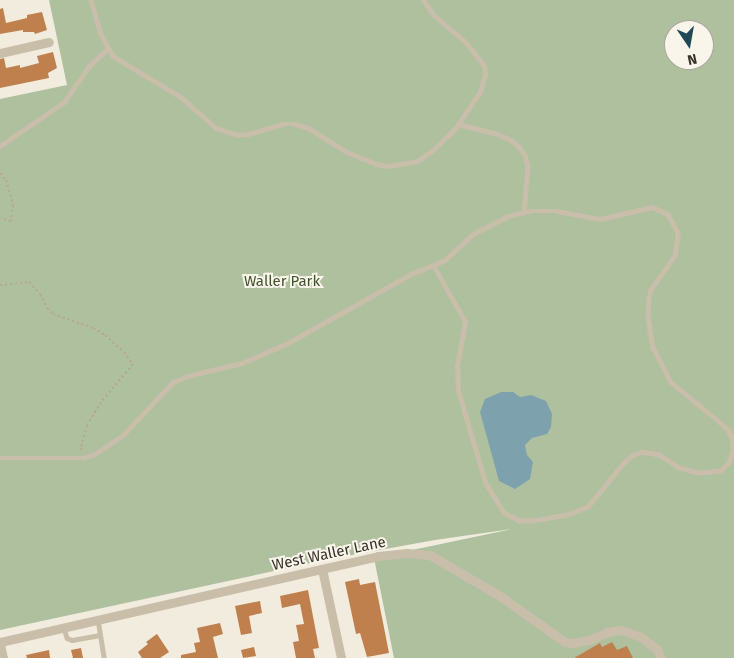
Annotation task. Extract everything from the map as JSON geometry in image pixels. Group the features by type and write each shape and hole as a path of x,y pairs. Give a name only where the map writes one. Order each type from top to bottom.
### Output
{"street":[{"path":"0,53 49,42"},
{"name":"West Waller Lane","path":"0,643 378,556 407,553 430,555 500,596 565,642 574,643 589,640 608,632 621,630 646,641 657,649 660,658"},
{"path":"322,569 341,658"},
{"path":"0,643 3,658"}],"lane":[{"path":"91,0 95,19 108,48 114,56 182,97 216,128 236,135 248,134 284,124 295,124 308,128 347,152 376,164 389,166 417,161 431,152 458,124 483,85 484,66 466,44 434,16 423,0"},
{"path":"0,146 64,102 89,66 108,48"},
{"path":"458,124 495,133 511,140 519,147 525,155 528,167 524,212"},
{"path":"0,458 84,458 108,447 124,435 173,382 191,375 242,363 271,350 327,322 411,274 434,267 456,251 473,234 508,216 524,212 557,211 600,219 652,207 668,214 678,233 675,256 651,290 648,306 649,328 656,355 671,382 728,429 733,441 733,452 729,463 721,470 692,472 679,468 660,455 642,452 632,456 625,462 588,507 567,514 532,521 519,521 504,513 485,482 458,391 457,366 465,322 434,267"},
{"path":"98,619 104,658"},
{"path":"64,628 67,638 72,640 100,635"}],"path":[{"path":"0,173 6,180 13,205 11,220 0,218"},
{"path":"0,285 29,282 40,294 47,308 53,314 93,328 105,335 134,364 102,402 87,425 81,448 84,458"}],"green space":[{"name":"Waller Park","path":"49,0 734,0 734,658 394,658 374,558 512,529 435,540 330,559 0,630 0,99 67,85"}],"water":[{"path":"501,392 513,392 520,397 531,395 546,401 552,414 551,427 547,434 532,438 525,445 527,455 533,462 530,479 515,489 499,481 480,412 485,399"}],"building":[{"path":"3,8 6,23 27,18 27,15 42,12 47,30 35,34 34,32 23,32 23,30 0,34 0,9"},
{"path":"53,52 57,68 48,73 49,78 0,88 0,59 4,58 6,68 20,65 20,68 39,63 37,56"},
{"path":"359,579 360,585 375,582 389,653 367,657 360,633 356,634 345,582"},
{"path":"308,590 319,648 313,649 315,658 296,658 293,642 299,641 296,625 304,624 300,604 282,608 280,596"},
{"path":"260,601 262,613 249,616 252,633 241,635 235,606"},
{"path":"220,623 223,634 213,637 218,658 181,658 181,655 196,652 194,643 200,642 197,628"},
{"path":"157,634 169,652 160,658 142,658 138,652 148,644 146,642"},
{"path":"612,642 617,650 627,646 633,658 574,658 600,643 602,647"},
{"path":"254,647 256,656 243,658 241,650"},
{"path":"81,648 83,658 73,658 71,650"},
{"path":"49,650 50,658 27,658 26,655"}]}
